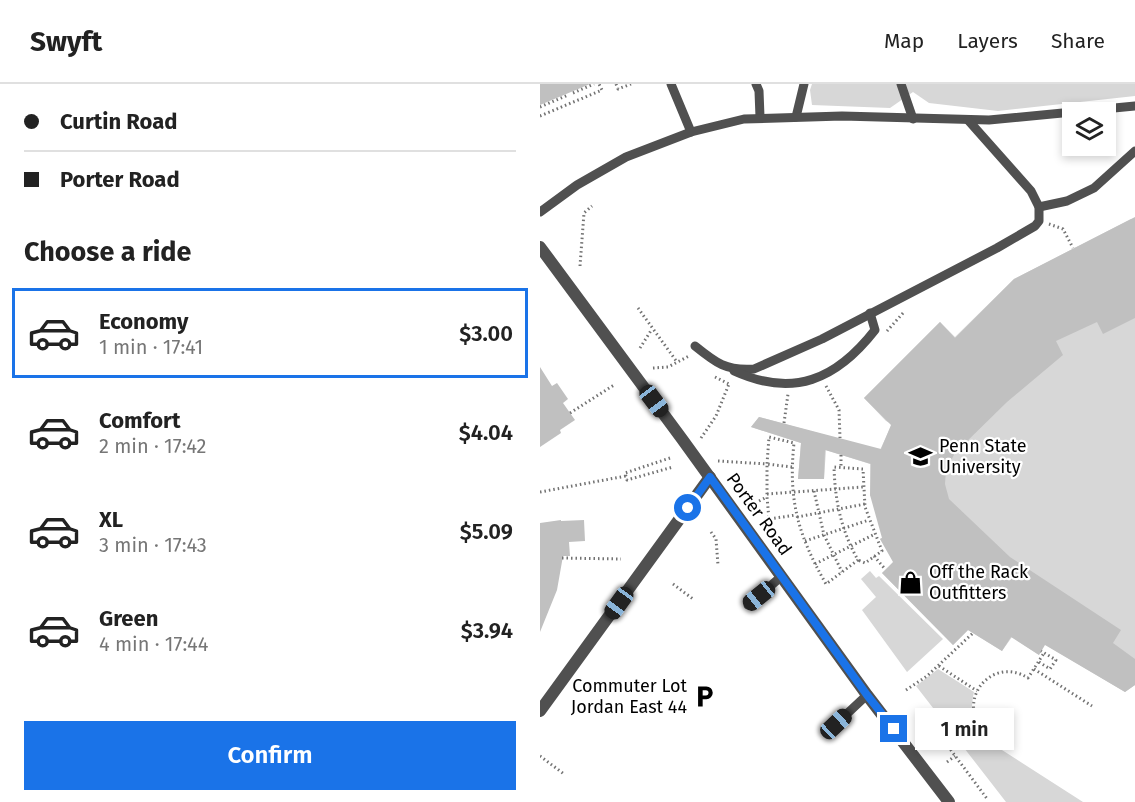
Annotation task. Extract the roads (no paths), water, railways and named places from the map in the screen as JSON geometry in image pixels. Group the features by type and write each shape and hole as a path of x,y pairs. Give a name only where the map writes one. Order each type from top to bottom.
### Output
{"street":[{"name":"Porter Road","path":"540,248 710,477 867,695 949,802"},
{"path":"540,711 710,477"}],"lane":[{"path":"671,84 691,132"},
{"path":"756,84 759,91 760,117"},
{"path":"795,117 804,84"},
{"path":"901,84 913,119"},
{"path":"540,212 577,185 626,157 691,132 723,123 760,117 989,120 1135,106"},
{"path":"724,367 754,369 822,339 997,248 1030,230 1039,221 1039,207 1031,191 968,120"},
{"path":"1039,207 1067,201 1095,189 1135,151"},
{"path":"695,346 724,367 759,381 780,384 799,383 836,369 856,354 875,330 870,314"},
{"path":"748,604 782,576"},
{"path":"836,724 867,695"}],"place":[{"name":"Penn State University","path":"921,456"},
{"name":"Off the Rack Outfitters","path":"911,582"},
{"name":"Commuter Lot Jordan East 44","path":"705,696"}]}
